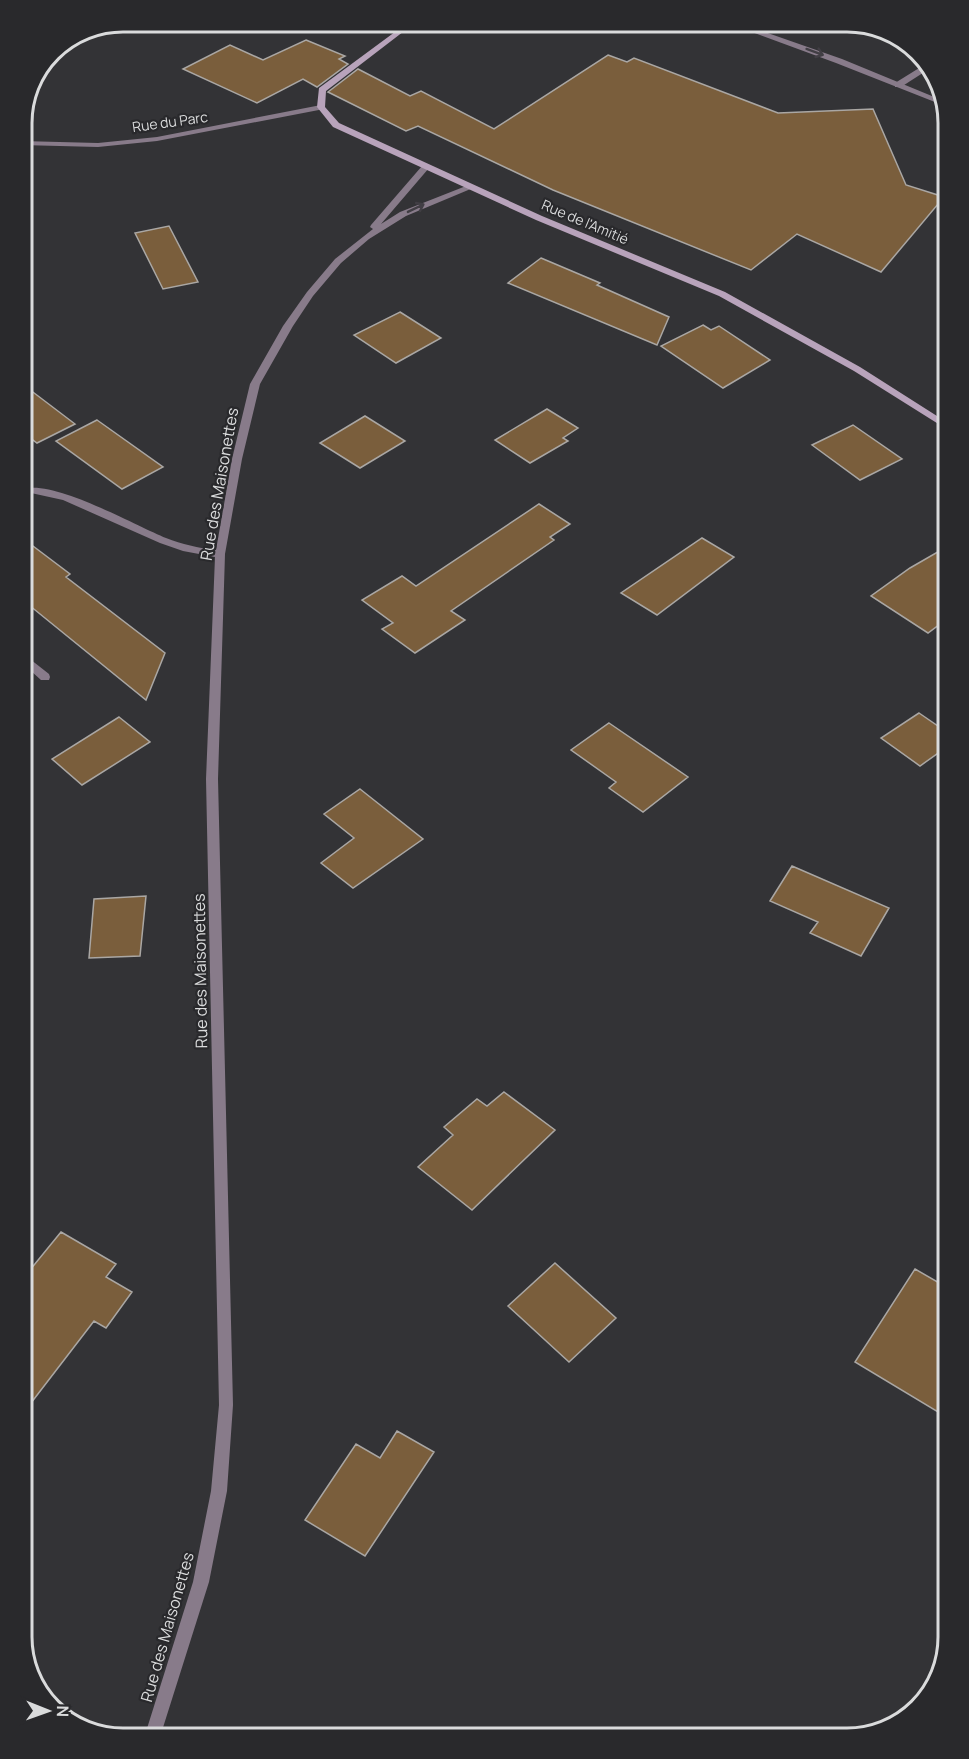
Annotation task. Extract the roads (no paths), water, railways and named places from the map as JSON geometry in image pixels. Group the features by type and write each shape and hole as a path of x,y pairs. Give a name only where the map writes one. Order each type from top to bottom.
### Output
{"street":[{"path":"321,107 322,90 401,32"},
{"path":"757,32 839,61 935,100"},
{"path":"897,85 921,71"},
{"name":"Rue du Parc","path":"32,143 98,145 157,140 321,107"},
{"name":"Rue de l'Amitié","path":"321,107 336,125 425,168 722,294 857,369 938,421"},
{"name":"Rue des Maisonettes","path":"155,1727 201,1581 219,1491 226,1406 212,779 220,554 237,459 255,384 309,294 338,261 366,237 425,168"},
{"name":"Rue des Maisonettes","path":"366,237 419,206 470,188"},
{"path":"32,491 70,500 207,554 220,554"},
{"path":"32,666 45,677"}]}
